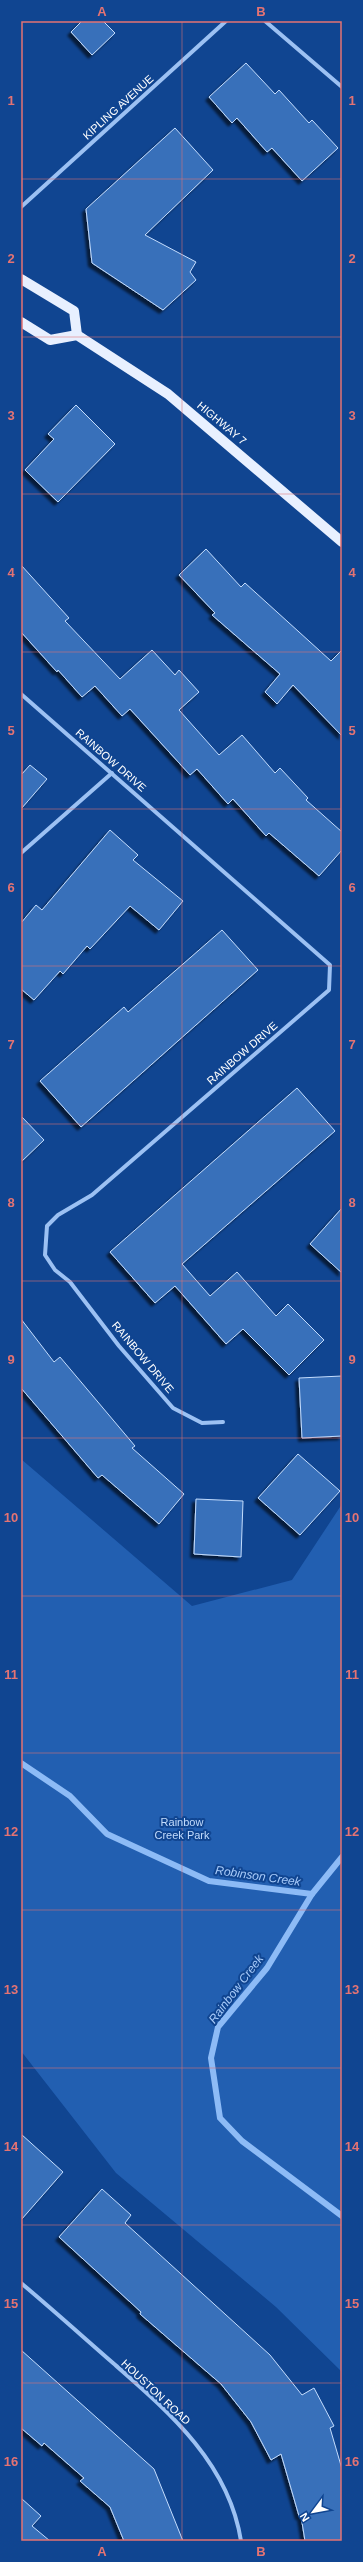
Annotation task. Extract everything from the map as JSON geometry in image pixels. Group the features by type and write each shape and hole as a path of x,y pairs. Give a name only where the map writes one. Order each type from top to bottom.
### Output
{"main road":[{"path":"21,279 74,311 77,335 50,340 21,322"},
{"name":"HIGHWAY 7","path":"77,335 168,394 342,542"}],"street":[{"name":"KIPLING AVENUE","path":"21,207 226,21"},
{"path":"265,21 342,87"},
{"name":"RAINBOW DRIVE","path":"21,694 330,965 329,990 92,1195 58,1215 46,1226 45,1255 55,1270 75,1287 119,1346 173,1408 202,1423 222,1422"},
{"path":"21,853 112,773"},
{"name":"HOUSTON ROAD","path":"21,2283 162,2406 192,2437 215,2470 229,2497 239,2525 241,2541"}],"green space":[{"name":"Rainbow Creek Park","path":"21,1459 192,1606 292,1580 342,1504 342,2372 276,2307 116,2173 21,2051"}],"building":[{"path":"82,21 103,21 115,33 92,55 71,32"},
{"path":"246,63 275,94 279,90 309,123 312,120 338,148 302,181 272,148 267,152 237,118 232,123 209,97"},
{"path":"175,128 213,170 145,235 196,262 190,272 196,280 163,310 92,263 86,209"},
{"path":"76,405 115,444 58,502 25,470 54,439 48,434"},
{"path":"206,549 241,587 245,583 331,661 342,650 342,736 293,685 277,704 265,692 280,674 212,615 215,613 179,575"},
{"path":"21,565 69,618 65,621 120,679 152,650 175,675 179,670 199,692 179,710 219,755 242,735 275,773 280,768 308,798 306,800 342,832 342,850 319,876 269,833 266,836 233,799 228,804 197,769 190,775 130,709 122,716 95,686 82,697 58,670 57,672 21,632"},
{"path":"30,765 47,779 21,809 21,775"},
{"path":"110,830 138,855 133,860 183,901 159,930 130,906 90,949 87,946 63,974 60,971 34,1000 21,989 21,923 36,905 42,910"},
{"path":"222,930 258,970 81,1127 40,1081 124,1007 128,1012"},
{"path":"297,1088 335,1131 182,1264 210,1296 237,1272 276,1316 288,1304 324,1340 289,1375 243,1329 226,1344 175,1286 155,1303 110,1252"},
{"path":"21,1116 44,1140 21,1162"},
{"path":"342,1208 342,1273 310,1244"},
{"path":"21,1319 54,1362 60,1357 135,1446 132,1448 184,1494 159,1524 102,1475 98,1478 21,1388"},
{"path":"342,1376 342,1436 302,1438 299,1378"},
{"path":"298,1454 340,1491 300,1535 258,1498"},
{"path":"196,1499 243,1501 241,1557 194,1554"},
{"path":"21,2134 63,2172 21,2220"},
{"path":"102,2189 131,2215 125,2223 270,2355 302,2395 314,2388 334,2426 330,2428 342,2469 342,2541 305,2541 301,2516 299,2516 281,2454 271,2460 251,2422 221,2384 140,2314 141,2312 59,2237"},
{"path":"21,2350 154,2469 183,2541 124,2541 110,2507 80,2481 84,2478 44,2443 42,2446 21,2428"},
{"path":"21,2498 41,2516 32,2526 50,2541 21,2541"}],"waterway":[{"name":"Robinson Creek","path":"21,1763 70,1796 107,1834 209,1881 312,1894"},
{"name":"Rainbow Creek","path":"342,1857 312,1894 267,1968 218,2027 211,2058 220,2118 242,2141 342,2216"}]}
